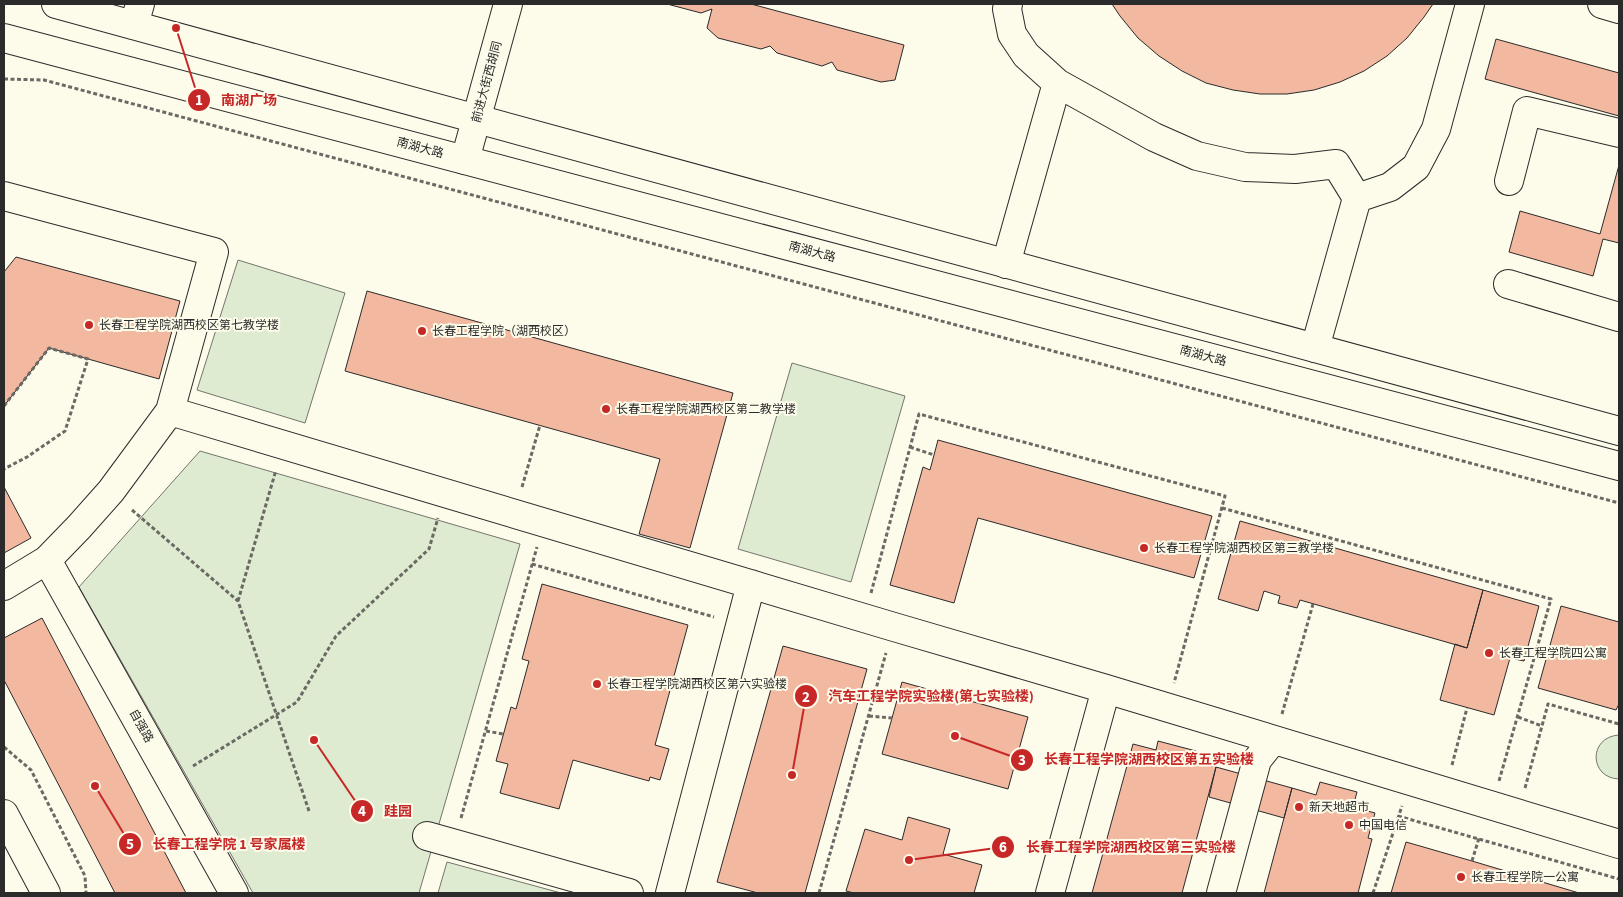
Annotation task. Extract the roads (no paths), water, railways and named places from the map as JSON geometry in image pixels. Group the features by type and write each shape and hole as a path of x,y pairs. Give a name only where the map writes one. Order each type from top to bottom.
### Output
{"main road":[{"path":"56,4 137,14 477,119 1619,431"},
{"name":"前进大街西胡同","path":"465,160 508,4"},
{"path":"1008,4 1007,9 1012,34 1026,55 1057,83 1154,136 1197,156 1245,167 1295,170 1336,164 1357,198 1315,348"},
{"path":"1357,198 1390,187 1416,167 1436,129 1470,4"},
{"path":"1602,4 1619,9"},
{"name":"南湖大路","path":"4,38 1619,466"},
{"path":"1006,264 1057,83"},
{"path":"1510,181 1528,111 1619,134"},
{"path":"4,196 214,252 170,411 111,491 79,528 47,560 4,586"},
{"path":"1508,284 1619,317"},
{"path":"170,411 1106,689 1619,844"},
{"name":"自强路","path":"47,560 234,893"},
{"path":"670,893 751,584"},
{"path":"1050,893 1106,689"},
{"path":"1221,893 1257,760 1273,740"},
{"path":"4,814 46,893"},
{"path":"427,836 629,893"}],"place":[{"name":"南湖广场","path":"176,28"},
{"name":"长春工程学院湖西校区第七教学楼","path":"89,325"},
{"name":"长春工程学院（湖西校区）","path":"422,331"},
{"name":"长春工程学院湖西校区第二教学楼","path":"606,409"},
{"name":"长春工程学院湖西校区第三教学楼","path":"1144,548"},
{"name":"长春工程学院四公寓","path":"1489,653"},
{"name":"长春工程学院湖西校区第六实验楼","path":"597,684"},
{"name":"长春工程学院湖西校区第五实验楼","path":"955,736"},
{"name":"跬园","path":"314,740"},
{"name":"汽车工程学院实验楼(第七实验楼)","path":"792,775"},
{"name":"长春工程学院 1 号家属楼","path":"95,786"},
{"name":"新天地超市","path":"1299,807"},
{"name":"中国电信","path":"1349,825"},
{"name":"长春工程学院湖西校区第三实验楼","path":"909,860"},
{"name":"长春工程学院一公寓","path":"1461,877"}]}
